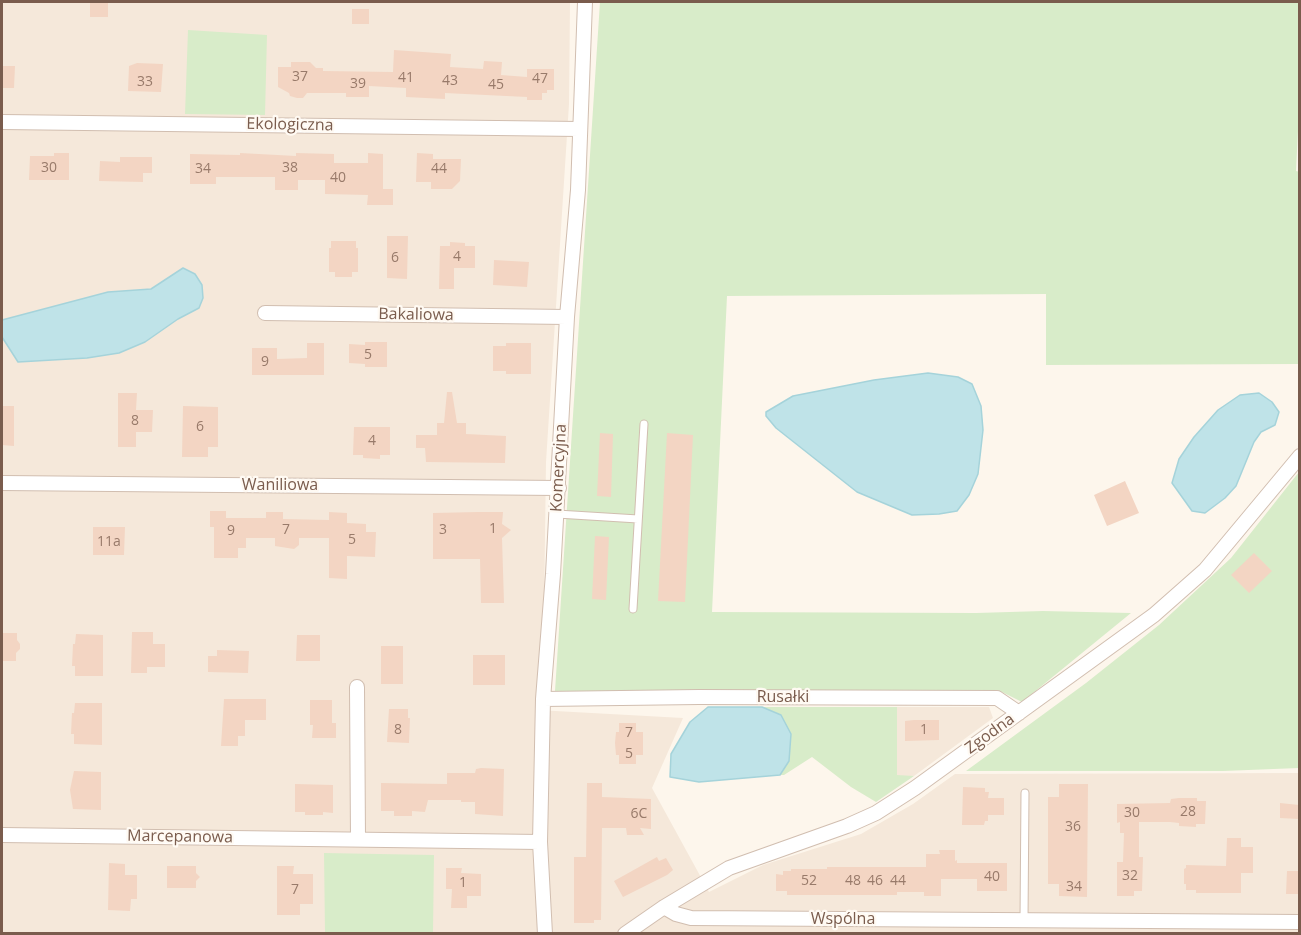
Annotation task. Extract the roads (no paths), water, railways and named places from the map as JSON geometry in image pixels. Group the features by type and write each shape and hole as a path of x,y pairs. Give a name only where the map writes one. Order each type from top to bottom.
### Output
{"street":[{"name":"Komercyjna","path":"545,933 540,842 543,699 559,488 567,317 578,190 585,2"},
{"name":"Ekologiczna","path":"2,122 579,129"},
{"name":"Bakaliowa","path":"265,313 567,317"},
{"name":"Zgodna","path":"625,933 729,868 847,826 876,813 915,788 1154,615 1205,570 1299,456"},
{"name":"Waniliowa","path":"2,483 559,488"},
{"path":"357,687 358,839"},
{"name":"Rusałki","path":"543,699 997,698 1019,713"},
{"name":"Marcepanowa","path":"2,835 540,842"},
{"name":"Wspólna","path":"664,907 676,914 691,918 1299,922"}],"lane":[{"path":"633,609 644,423"},
{"path":"557,514 638,519"},
{"path":"1024,920 1025,793"}],"water":[{"path":"183,268 195,274 202,285 203,298 199,308 178,319 145,342 119,353 87,358 18,362 2,337 2,320 108,292 151,289"},
{"path":"928,373 958,377 972,384 981,406 983,430 978,474 969,495 957,511 912,515 857,492 776,428 766,416 766,412 793,396 874,380"},
{"path":"1259,393 1272,402 1279,412 1275,425 1261,432 1254,442 1236,486 1225,498 1205,513 1192,511 1172,483 1179,459 1194,437 1218,410 1240,395"},
{"path":"708,707 762,707 781,715 791,734 789,761 780,775 699,782 670,777 671,754 690,722"}]}
